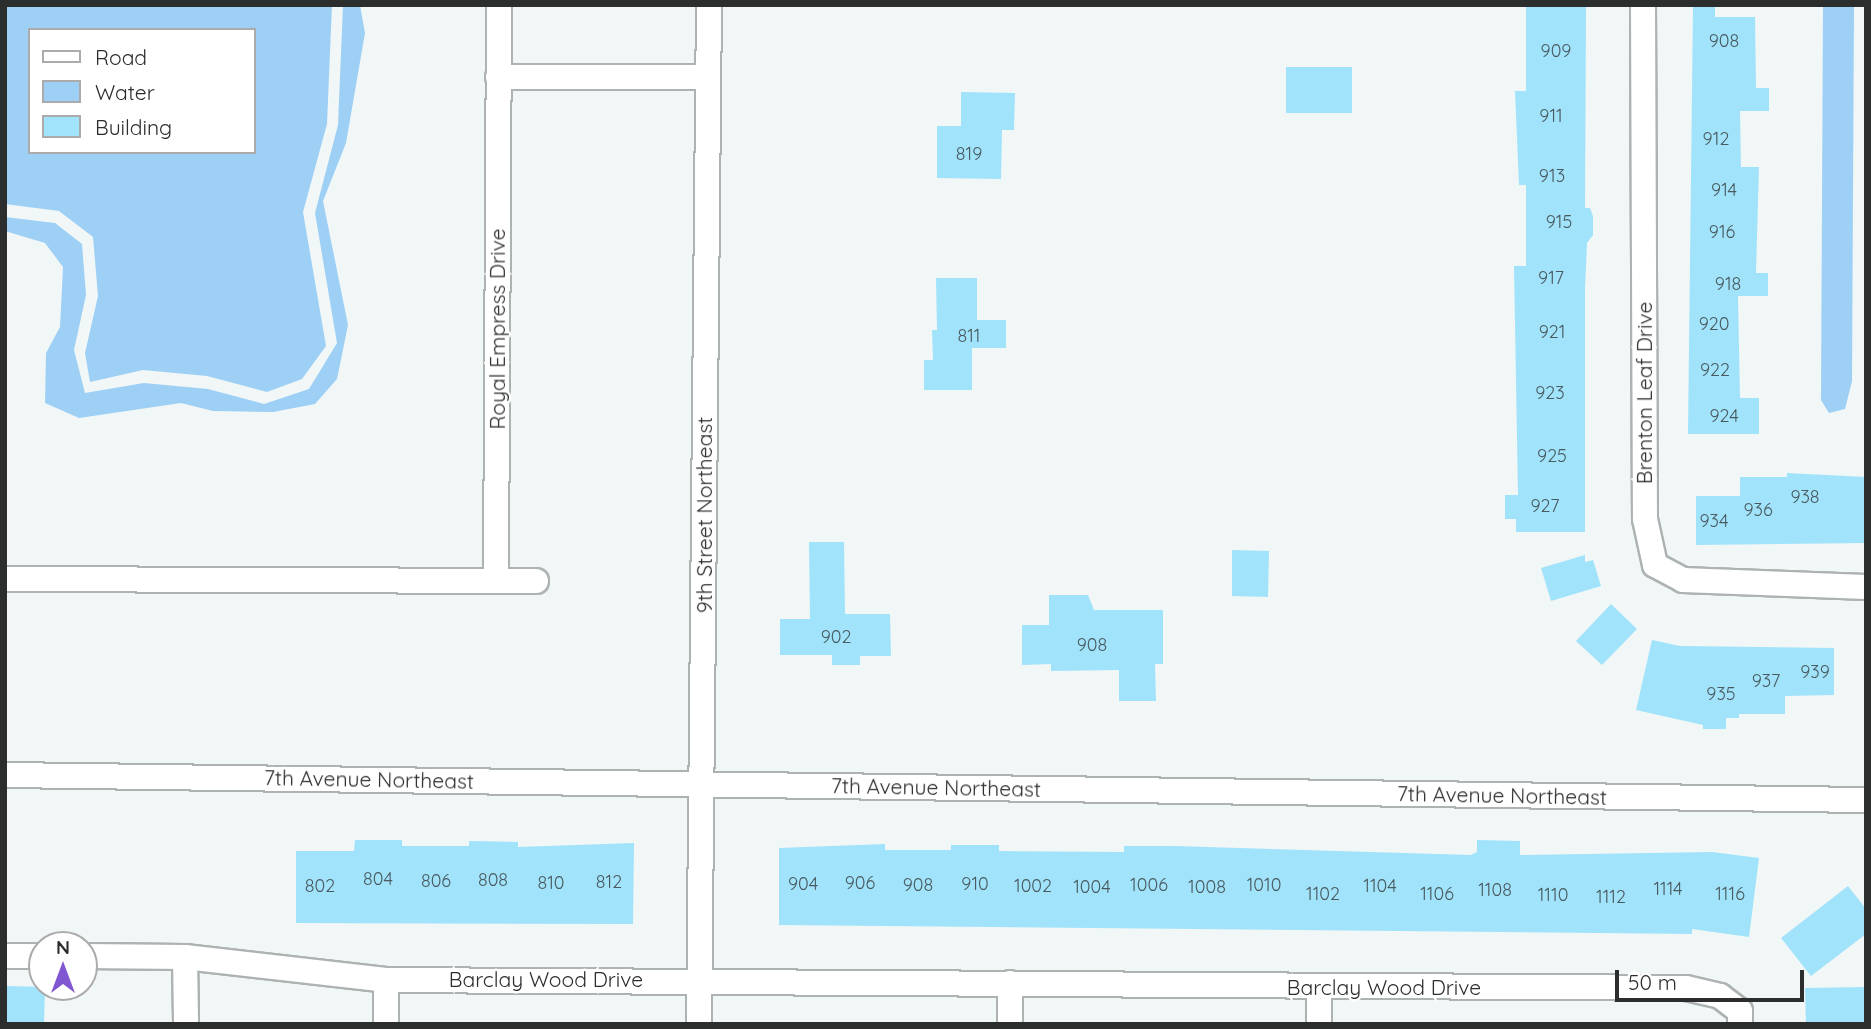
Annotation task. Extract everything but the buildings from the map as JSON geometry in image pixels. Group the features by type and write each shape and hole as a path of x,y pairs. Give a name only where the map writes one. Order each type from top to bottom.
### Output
{"street":[{"name":"Royal Empress Drive","path":"496,581 499,5"},
{"name":"9th Street Northeast","path":"699,1024 709,5"},
{"name":"Brenton Leaf Drive","path":"1643,5 1644,519 1655,565 1683,580 1866,587"},
{"path":"498,77 708,77"},
{"path":"5,579 536,581"},
{"name":"7th Avenue Northeast","path":"5,775 1866,800"},
{"path":"5,956 28,956"},
{"name":"Barclay Wood Drive","path":"98,956 185,957 386,980 700,978 1319,987 1686,988 1720,996 1740,1012 1740,1024"},
{"path":"185,957 186,1024"},
{"path":"386,980 386,1024"},
{"path":"1010,983 1010,1024"},
{"path":"1319,987 1319,1024"}],"water":[{"path":"5,5 332,5 327,124 303,212 326,346 302,379 267,392 207,376 143,370 90,382 85,353 98,296 93,237 59,211 5,204"},
{"path":"343,5 360,5 365,33 346,143 323,201 348,325 337,379 315,404 273,412 213,411 181,403 79,418 45,403 46,353 60,327 63,267 45,243 5,231 5,217 55,223 82,244 86,295 74,350 85,393 144,383 208,389 264,404 309,389 337,343 315,213 338,125"},
{"path":"1823,5 1854,5 1852,381 1845,409 1829,413 1821,400"}]}
